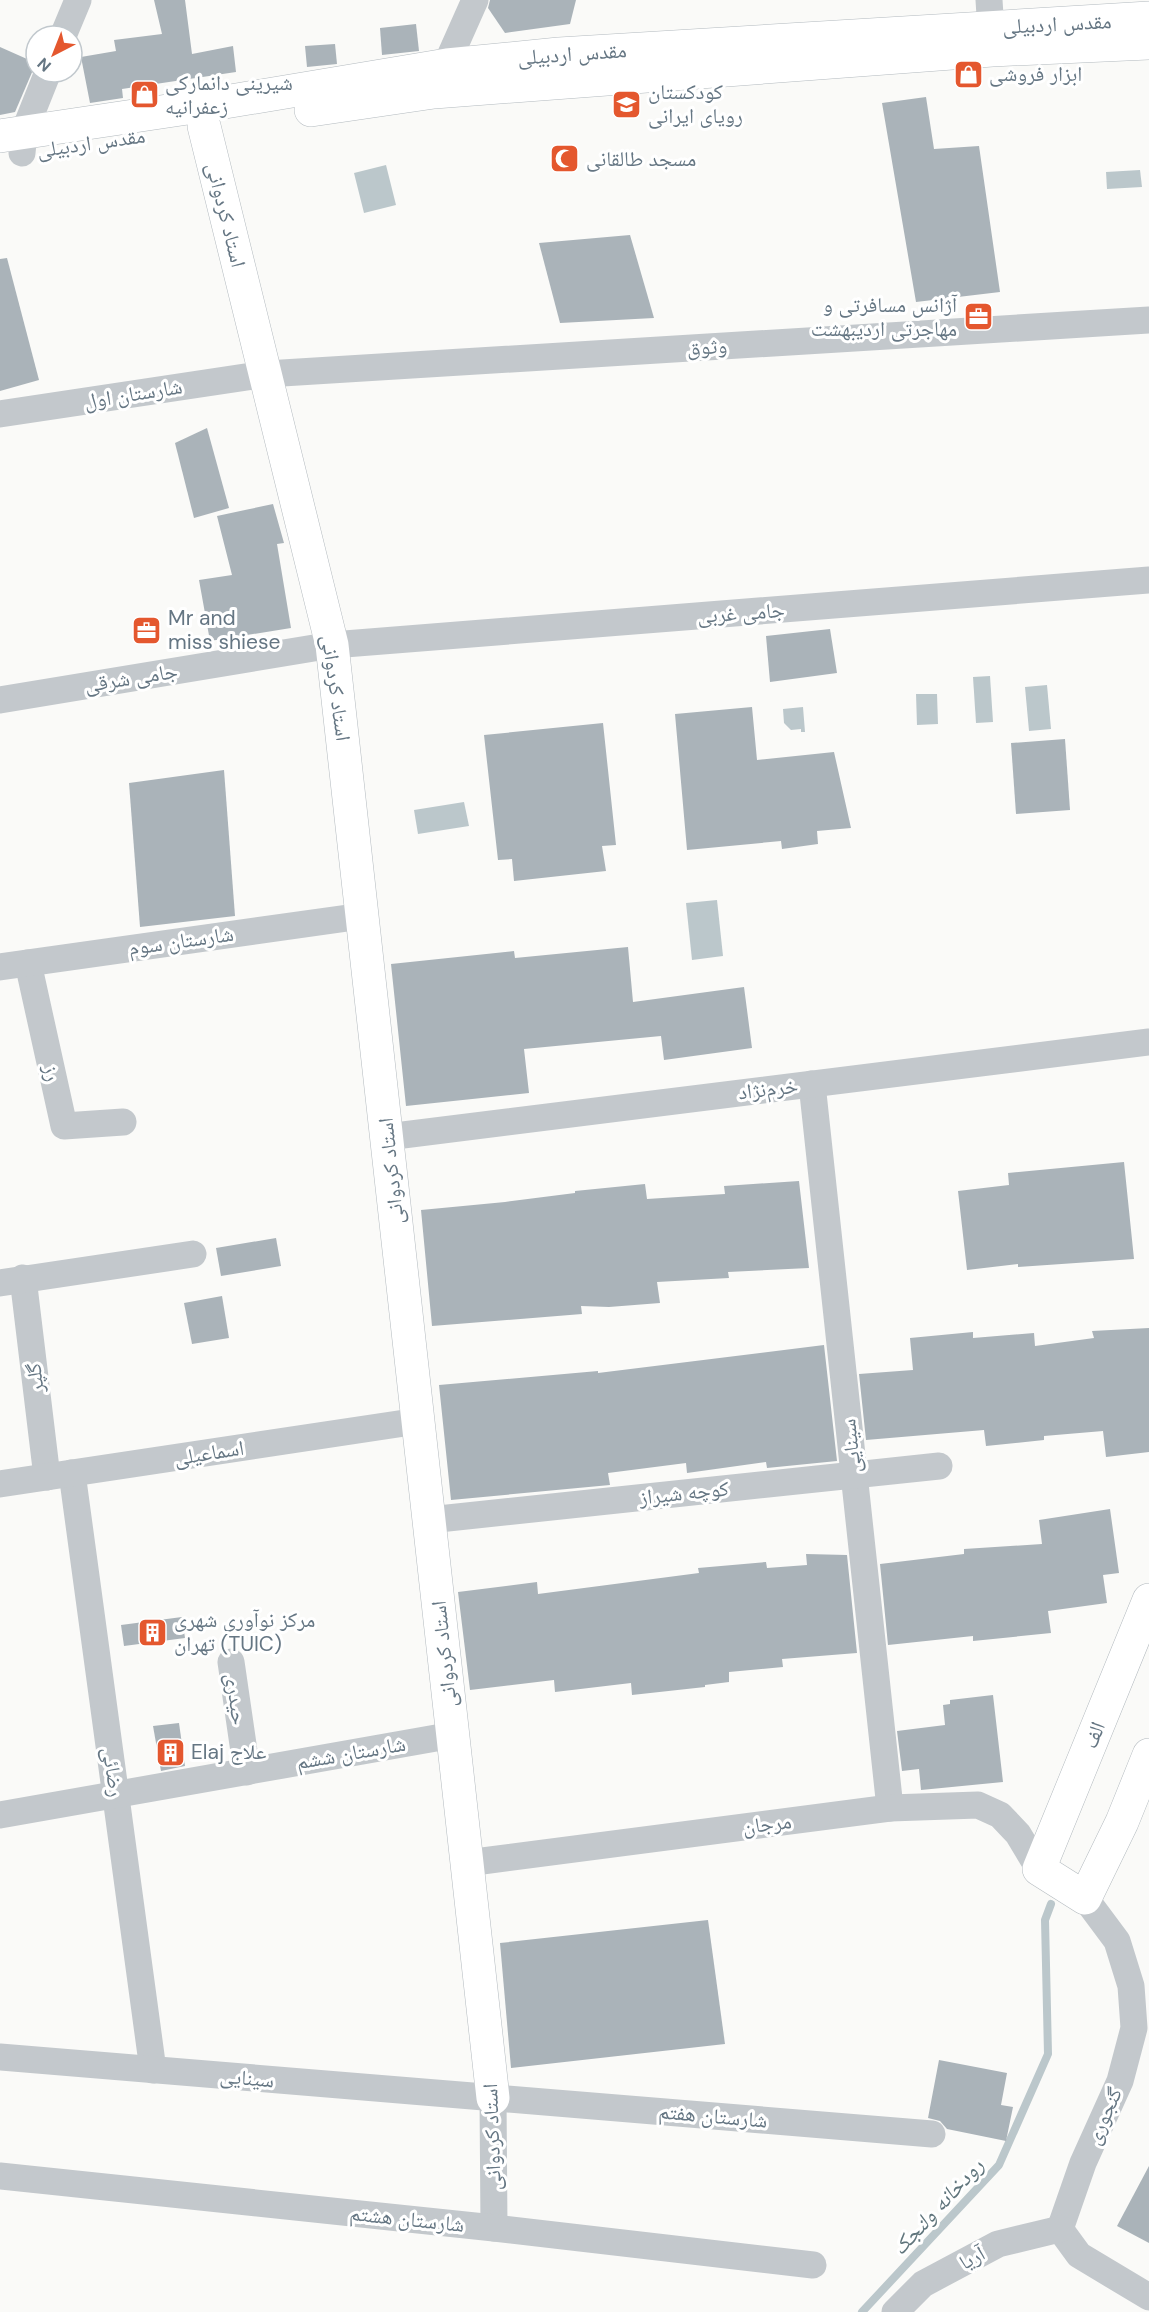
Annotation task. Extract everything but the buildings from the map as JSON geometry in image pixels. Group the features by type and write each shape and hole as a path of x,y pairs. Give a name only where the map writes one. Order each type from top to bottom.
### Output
{"street":[{"path":"68,24 78,0"},
{"path":"440,78 475,0"},
{"name":"مقدس اردبیلی","path":"11,144 440,78 559,54 1149,18"},
{"name":"مقدس اردبیلی","path":"990,26 1149,43"},
{"path":"11,144 42,84"},
{"name":"استاد کردوانی","path":"202,116 332,645 493,2098 494,2228"},
{"name":"وثوق","path":"266,374 1149,320"},
{"name":"شارستان اول","path":"0,414 266,374"},
{"name":"جامی غربی","path":"332,645 1149,580"},
{"name":"جامی شرقی","path":"0,700 332,645"},
{"name":"شارستان سوم","path":"0,967 362,916"},
{"name":"رز","path":"28,963 64,1125 123,1122"},
{"name":"خرم‌نژاد","path":"387,1137 1149,1042"},
{"name":"سینایی","path":"812,1084 890,1808"},
{"name":"گلپر","path":"59,1475 11,1281 193,1254"},
{"name":"اسماعیلی","path":"0,1484 418,1421"},
{"name":"کوچه شیراز","path":"429,1520 939,1466"},
{"name":"رضائی","path":"59,1475 116,1795 153,2070"},
{"name":"الف","path":"1039,1869 1149,1600"},
{"name":"حیدری","path":"231,1662 247,1772"},
{"name":"شارستان ششم","path":"0,1815 453,1735"},
{"path":"1039,1869 1085,1898 1122,1822 1149,1755"},
{"name":"مرجان","path":"467,1863 890,1808 978,1805 1000,1815 1018,1834 1039,1869"},
{"name":"گنجوری","path":"1060,2229 1083,2163 1120,2081 1134,2028 1131,1986 1117,1941 1085,1898"},
{"name":"سینایی","path":"0,2057 493,2098"},
{"name":"شارستان هفتم","path":"493,2098 932,2134"},
{"name":"شارستان هشتم","path":"0,2176 494,2228 813,2265"},
{"path":"1060,2229 1078,2255 1149,2297"},
{"name":"آریا","path":"896,2312 923,2284 998,2244 1060,2229"}],"shaded area":[{"path":"386,165 396,205 364,213 354,173"},
{"path":"1140,170 1142,187 1107,189 1106,172"},
{"path":"990,676 993,722 976,723 973,677"},
{"path":"1047,685 1051,729 1029,731 1025,687"},
{"path":"916,694 937,694 938,724 917,725"},
{"path":"803,707 805,732 801,732 801,729 791,730 784,723 783,709"},
{"path":"464,802 469,826 418,834 414,810"},
{"path":"717,900 723,956 692,960 686,903"}],"waterway":[{"name":"رودخانه ولنجک","path":"862,2312 999,2165 1048,2054 1045,1920 1051,1904"}],"place":[{"name":"ابزار فروشی","path":"968,74"},
{"name":"شیرینی دانمارکی زعفرانیه","path":"144,95"},
{"name":"کودکستان رویای ایرانی","path":"627,104"},
{"name":"مسجد طالقانی","path":"565,159"},
{"name":"آژانس مسافرتی و مهاجرتی اردیبهشت","path":"978,317"},
{"name":"Mr and miss shiese","path":"147,630"},
{"name":"مرکز نوآوری شهری تهران (TUIC)","path":"153,1632"},
{"name":"Elaj علاج","path":"170,1752"}]}
